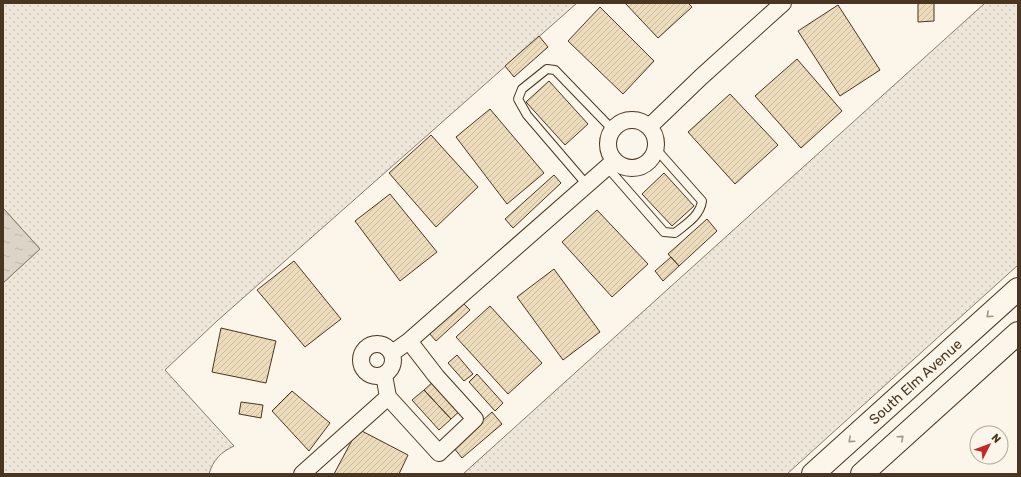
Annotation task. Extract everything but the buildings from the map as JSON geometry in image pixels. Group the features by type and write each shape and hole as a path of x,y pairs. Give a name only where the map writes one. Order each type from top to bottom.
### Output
{"main road":[{"name":"South Elm Avenue","path":"813,474 1018,289"},
{"path":"862,474 1018,333"}],"street":[{"path":"649,127 701,77 783,3"},
{"path":"392,353 409,340 610,164 635,168 649,162 654,156 656,149 654,133 642,122 630,120 619,124 609,137 608,145 610,164"},
{"path":"384,375 388,397 439,452 475,419 436,376 409,340"},
{"path":"374,344 384,345 392,353 394,358 392,368 384,375 374,376 364,370 362,366 362,355 368,346 374,344"},
{"path":"302,474 388,397"}],"lane":[{"path":"587,184 527,115 518,99 522,89 547,69 555,70 613,130"},
{"path":"610,164 664,232 675,233 697,215 701,208 702,201 656,149"}],"shaded area":[{"path":"3,3 577,3 217,321 165,370 234,446 218,457 209,474 3,474 3,283 40,249 3,208"},
{"path":"985,3 1018,3 1018,265 787,474 463,474"}],"water":[{"path":"3,208 40,249 3,283"}]}
